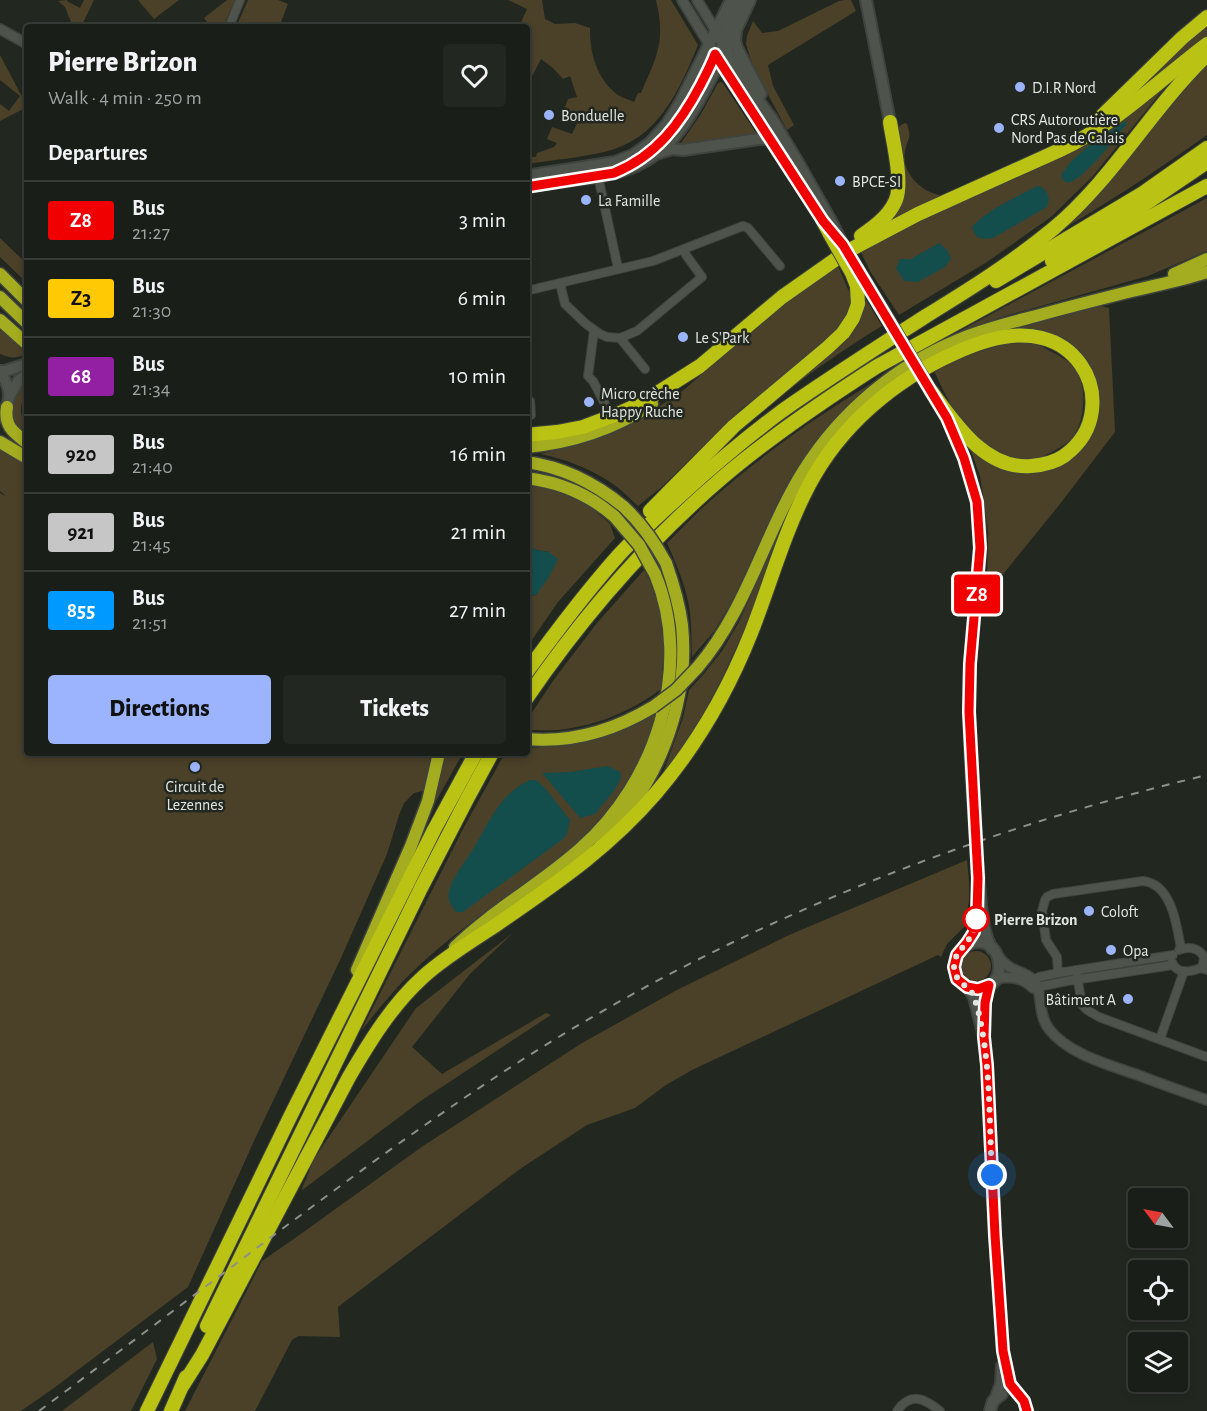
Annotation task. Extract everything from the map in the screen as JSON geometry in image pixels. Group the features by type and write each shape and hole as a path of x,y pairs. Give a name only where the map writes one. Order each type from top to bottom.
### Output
{"highway":[{"path":"1044,157 1069,142 1103,116 1182,38 1207,17"},
{"path":"767,309 813,274 870,238 1068,147 1114,117 1207,44"},
{"path":"530,668 603,573 642,530 752,434 844,370 990,276 1065,219 1088,196 1168,98 1207,55"},
{"path":"530,447 553,444 583,436 615,424 650,405 676,387 767,309 805,273 878,223 895,204 899,188 890,122"},
{"path":"844,370 1110,214 1207,148"},
{"path":"876,367 1132,213 1207,162"},
{"path":"530,693 593,609 639,558 723,477 762,446 827,398 876,367 1207,186"},
{"path":"530,662 559,618 636,526 734,426 843,333 853,318 858,304 856,272 830,229"},
{"path":"1099,299 1170,276 1207,259"},
{"path":"530,740 568,739 594,733 653,707 676,690 720,639 736,611 783,508 803,471 842,420 869,394 904,369 957,340 998,326 1207,272"},
{"path":"0,274 24,298"},
{"path":"0,297 24,320"},
{"path":"0,320 24,341"},
{"path":"433,968 582,865 611,840 656,792 692,744 726,686 750,636 809,485 831,450 871,407 908,378 940,359 986,341 1021,335 1053,342 1062,346 1078,360 1088,378 1092,410 1087,427 1073,448 1058,460 1023,467 1004,462 977,445 955,423 931,391"},
{"path":"530,435 568,430 599,422 640,404 700,366"},
{"path":"6,406 8,423 24,440"},
{"path":"0,431 24,448"},
{"path":"0,442 24,456"},
{"path":"183,1385 202,1355 328,1115 378,1029 421,978 485,926 583,854 619,822 642,790 665,743 682,674 682,624 673,582 666,563 636,517 608,494 577,476 554,467 530,463"},
{"path":"433,968 493,914 583,847 608,820 632,786 658,732 666,703 671,645 668,618 662,591 639,545 615,517 596,502 548,481 530,479"},
{"path":"291,1114 380,920 411,846 428,801 438,756"},
{"path":"147,1411 291,1114 434,830 474,756"},
{"path":"171,1411 196,1351 306,1123 421,888 490,756"}],"main road":[{"path":"530,175 615,162 645,147 672,116 716,31 736,9 750,0"},
{"path":"866,0 890,122"},
{"path":"653,156 684,127 721,53 736,9"},
{"path":"736,9 736,46 830,229"},
{"path":"716,31 721,53 769,139 843,245 856,272 882,308 952,427 974,488 979,515 980,539 969,701 978,878 985,932 1000,962 1000,969 992,982 985,1003 984,1037 1003,1351 1001,1384 990,1410"},
{"path":"710,44 721,53 772,119"},
{"path":"614,173 627,168 647,154 672,131 721,53"},
{"path":"530,186 614,173 667,150 769,139"},
{"path":"6,406 7,383 0,372 24,365"},
{"path":"6,406 19,380 24,377"},
{"path":"978,878 975,929 957,955 954,967 957,979 974,997 984,1037"},
{"path":"963,948 970,944 985,944 995,952"},
{"path":"964,985 975,989 992,982"},
{"path":"1003,1351 1010,1384 1025,1403 1027,1411"},
{"path":"996,1397 1007,1392 1019,1395"}],"street":[{"path":"230,24 240,0"},
{"path":"682,0 710,44"},
{"path":"697,0 716,31"},
{"path":"0,29 24,42"},
{"path":"597,176 618,268"},
{"path":"530,290 653,261 744,226 780,266"},
{"path":"560,283 565,304 594,331 607,337 620,338 637,331 702,277 684,249"},
{"path":"594,331 588,376 605,404"},
{"path":"620,338 645,369"},
{"path":"530,401 531,415"},
{"path":"1058,973 1057,957 1046,940 1042,911 1045,900 1053,894 1148,882 1160,891 1173,909 1181,949"},
{"path":"1033,984 1058,973 1173,955 1181,949 1194,948 1202,954 1204,969 1178,970 1173,965 1173,955"},
{"path":"995,952 1007,965 1033,984 1042,1016 1057,1038 1083,1054 1207,1100"},
{"path":"992,982 1011,977 1033,984 1077,980 1173,965"},
{"path":"1076,970 1081,1003 1087,1010 1099,1017 1207,1057"},
{"path":"1160,1039 1184,971"},
{"path":"897,1411 909,1400 919,1398 940,1411"}],"shaded area":[{"path":"67,0 80,8 84,0 94,0 82,24 72,24 65,7 58,1"},
{"path":"138,0 179,0 154,19"},
{"path":"227,0 235,0 224,24 209,24 204,18"},
{"path":"248,0 278,0 288,4 280,24 237,24"},
{"path":"508,0 542,0 545,19 555,24 575,23 590,28 592,53 601,76 614,92 634,102 638,93 641,93 652,69 658,48 660,27 656,0 671,0 698,45 674,96 664,111 639,137 623,146 604,152 530,164 530,157 536,157 537,153 554,147 557,143 547,139 552,127 572,134 579,119 563,112 568,99 577,97 570,76 563,79 541,59 530,77 530,24 520,24 527,9"},
{"path":"845,0 851,0 856,11 768,65 773,86 794,125 787,130 750,57 746,44 753,21 762,33 778,31"},
{"path":"1207,26 1207,38 1126,101 1180,48"},
{"path":"0,55 24,100 24,109 0,121 0,104 9,111 20,96 0,80"},
{"path":"1207,63 1207,135 1129,188 1049,237 1182,88"},
{"path":"1174,76 1093,176 1051,217 987,262 899,315 870,271 861,252 918,220 1026,174 1079,147"},
{"path":"722,82 757,134 682,146 681,143 701,114 718,83"},
{"path":"905,123 909,133 905,159 909,173 919,185 940,197 879,227 891,214 896,129"},
{"path":"1207,198 1207,251 1148,276 1005,316 958,332"},
{"path":"0,238 24,261 24,280 0,257"},
{"path":"838,266 854,303 845,323 795,368 740,410 663,486 638,506 617,487 594,472 568,461 540,454 576,444 612,430 662,404 685,389 758,324"},
{"path":"864,296 882,326 805,377 731,434 826,355"},
{"path":"1100,306 1109,308 1115,432 996,583 987,588 988,530 980,476 969,446 983,458 1006,470 1033,473 1060,467 1086,443 1098,414 1094,377 1079,352 1058,336 1034,330 1015,329"},
{"path":"0,325 24,347 24,355 7,357 0,354"},
{"path":"1004,344 1039,345 1069,363 1081,381 1083,407 1075,434 1062,446 1037,458 1025,460 1012,458 989,447 969,429 957,414 934,371 962,357"},
{"path":"882,377 850,404 826,429 804,460 779,500 734,598 715,630 692,657 691,619 687,598 667,543 721,491 765,456 811,422"},
{"path":"24,384 21,411 24,436 15,428 11,412 20,386"},
{"path":"0,445 24,460 24,756 431,756 423,791 414,793 404,803 387,854 341,958 188,1287 21,1411 0,1411 0,493 7,497 0,491"},
{"path":"530,484 561,490 591,507 610,524 615,538 558,602 530,643 530,596 536,595 549,552 536,550 530,546"},
{"path":"792,505 752,611 721,680 704,713 662,776 683,718 689,690 722,651 739,622"},
{"path":"644,570 654,588 661,616 664,643 661,689 625,711 600,721 559,730 530,730 530,716 597,623"},
{"path":"657,711 650,738 636,769 596,826 564,857 474,920 425,960 399,985 361,1031 464,827 503,756 530,756 530,748 579,742 625,727"},
{"path":"445,756 461,756 431,810"},
{"path":"967,860 969,900 965,926 947,944 941,957 938,955 692,1070 666,1085 635,1108 587,1125 520,1169 338,1307 340,1337 298,1336 292,1340 255,1411 185,1411 262,1261 423,1146 582,1043 677,990 789,935"},
{"path":"513,933 470,974 412,1047 442,1074 546,1013 551,1015 422,1100 301,1191 314,1159 416,1008"},
{"path":"976,951 987,955 991,966 987,977 976,981 965,977 961,966 965,955"},
{"path":"153,1342 157,1359 131,1411 62,1411"}],"water":[{"path":"1125,121 1127,124 1083,174 1068,183 1063,180 1061,176 1073,160 1090,145"},
{"path":"1037,186 1042,187 1047,194 1049,199 1047,207 993,238 982,239 975,234 972,227 978,221 1002,204"},
{"path":"939,243 947,250 951,259 945,267 918,282 904,281 896,268 900,259 911,259"},
{"path":"530,546 536,550 549,552 558,559 536,595 530,596"},
{"path":"608,766 620,772 621,778 614,791 595,814 580,818 542,773 570,772"},
{"path":"530,780 536,780 545,788 570,820 567,834 463,912 456,912 450,903 449,894 456,875 503,801 519,786"}],"railway":[{"path":"39,1411 318,1202 429,1122 504,1071 582,1023 656,982 731,943 807,908 964,846 1125,796 1207,775"}],"bus line":[{"name":"Z8","path":"530,186 614,173 627,168 647,154 678,124 715,54 823,221 843,245 947,418 958,441 974,488 980,531 969,701 978,878 975,929 957,955 954,967 957,979 967,987 978,989 989,985 985,1003 984,1037 1003,1351 1010,1384 1024,1401 1027,1411"}],"place":[{"name":"D.I.R Nord","path":"1020,87"},
{"name":"Bonduelle","path":"549,115"},
{"name":"CRS Autoroutière Nord Pas de Calais","path":"999,128"},
{"name":"BPCE-SI","path":"840,181"},
{"name":"La Famille","path":"586,200"},
{"name":"Le S'Park","path":"683,337"},
{"name":"Micro crèche Happy Ruche","path":"589,402"},
{"name":"Circuit de Lezennes","path":"195,767"},
{"name":"Coloft","path":"1089,911"},
{"name":"Pierre Brizon","path":"976,919"},
{"name":"Opa","path":"1111,950"},
{"name":"Bâtiment A","path":"1128,999"}],"route":[{"path":"976,919 972,936 957,955 954,967 957,979 969,989 974,997 984,1037 992,1175"}]}
